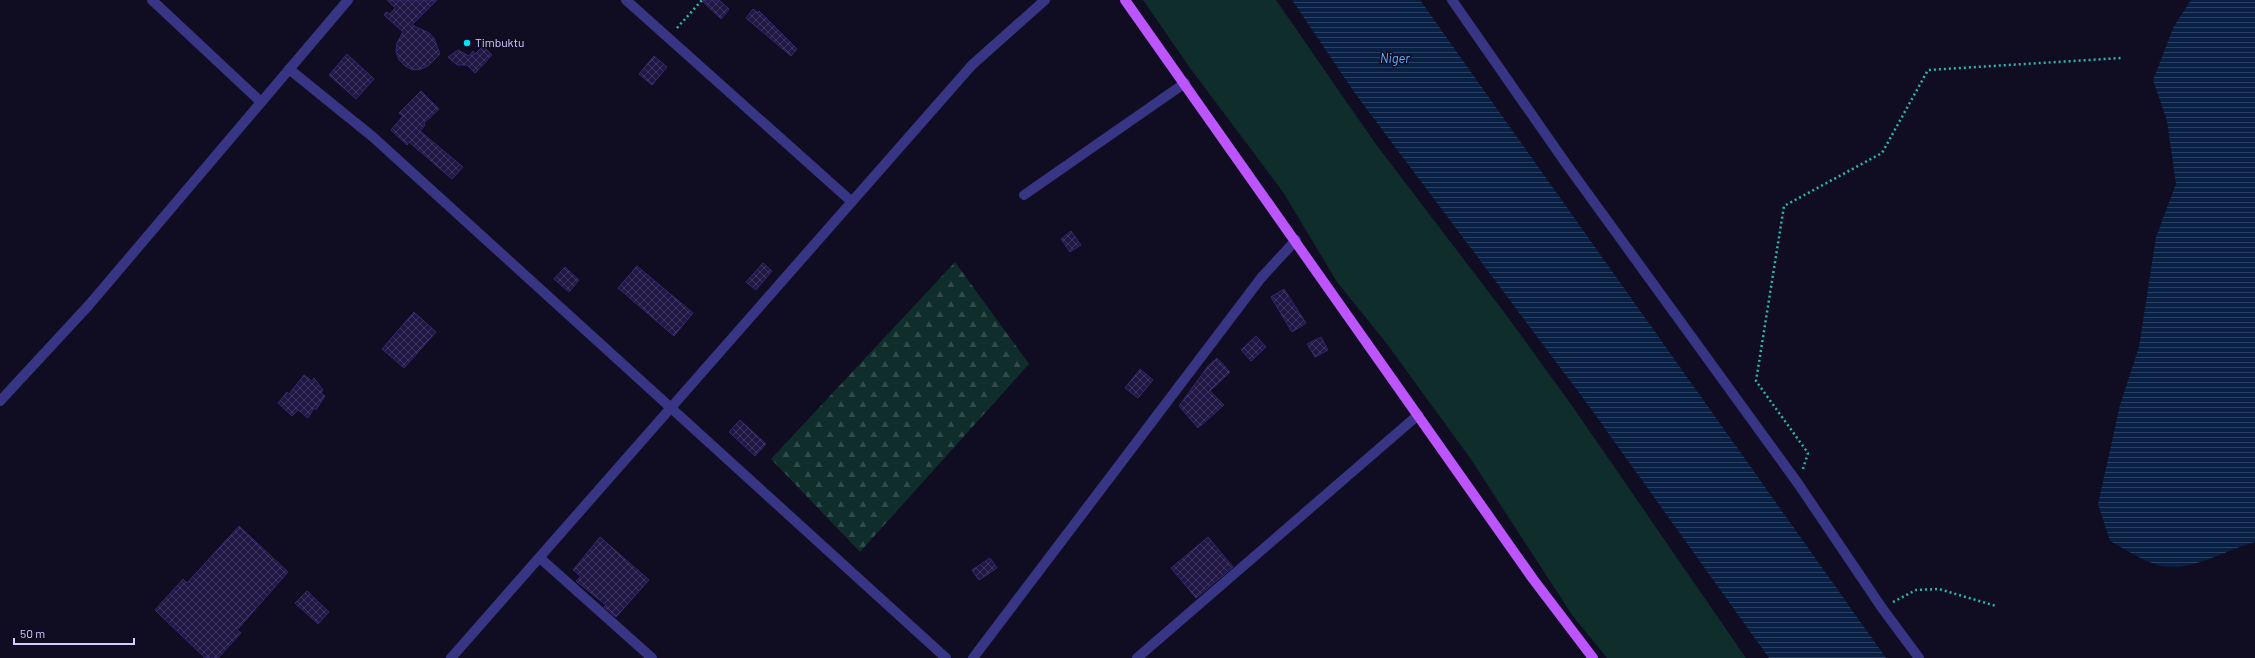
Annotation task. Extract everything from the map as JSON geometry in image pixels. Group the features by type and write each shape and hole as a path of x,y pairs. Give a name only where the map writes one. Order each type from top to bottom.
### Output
{"main road":[{"path":"1125,0 1296,240 1533,579 1593,658"}],"street":[{"path":"152,0 261,102"},
{"path":"0,400 89,306 348,0"},
{"path":"626,0 852,202"},
{"path":"451,658 972,65 1045,0"},
{"path":"1452,0 1567,165 1799,485 1882,608 1919,658"},
{"path":"289,69 374,137 946,658"},
{"path":"1024,194 1185,83"},
{"path":"973,658 1261,278 1296,240"},
{"path":"1137,658 1418,416"},
{"path":"540,558 652,658"}],"path":[{"path":"669,38 702,0"},
{"path":"1799,485 1808,453 1756,381 1784,206 1882,152 1928,70 2121,58"},
{"path":"1882,608 1916,590 1939,589 1996,606"}],"green space":[{"path":"1143,0 1276,0 1375,143 1507,316 1575,410 1746,658 1607,658 1572,615 1470,458 1387,344 1337,282 1283,192 1190,68"},
{"path":"955,262 1029,364 860,552 771,459"}],"water":[{"name":"Niger","path":"1292,0 1420,0 1886,658 1769,658 1586,402 1354,92"},
{"path":"2191,0 2255,0 2255,542 2194,564 2169,567 2157,565 2145,560 2110,541 2098,504 2120,405 2139,347 2156,237 2176,184 2167,121 2153,80 2174,26"}],"building":[{"path":"387,0 437,0 412,25 429,33 434,38 440,54 428,66 413,70 405,66 399,60 396,52 397,43 403,32 384,15 386,12 390,14 395,8"},
{"path":"701,0 719,0 729,9 721,19"},
{"path":"753,9 758,13 759,11 797,49 791,56 746,18"},
{"path":"483,46 492,55 475,73 467,65 457,65 448,57 458,50 469,56 473,51 475,54"},
{"path":"347,54 374,79 356,99 329,75"},
{"path":"654,56 667,67 652,85 639,74"},
{"path":"421,91 439,109 424,123 425,125 420,131 463,167 452,179 409,142 407,145 391,130 403,116 399,113"},
{"path":"1071,231 1081,245 1070,252 1061,239"},
{"path":"763,263 772,271 756,290 746,282"},
{"path":"637,266 693,313 674,336 618,288"},
{"path":"565,267 579,280 569,292 554,279"},
{"path":"1284,289 1306,323 1292,332 1271,297"},
{"path":"414,312 436,332 404,368 382,349"},
{"path":"1256,336 1266,347 1251,361 1241,350"},
{"path":"1321,337 1328,350 1315,357 1307,344"},
{"path":"1217,358 1230,372 1210,391 1224,405 1198,428 1179,406 1208,366"},
{"path":"1140,369 1153,380 1138,398 1125,388"},
{"path":"304,375 312,381 314,378 323,390 321,393 325,396 316,410 314,408 308,418 298,410 292,416 278,403 287,392 289,394"},
{"path":"740,420 766,444 755,456 729,432"},
{"path":"239,526 288,572 237,630 241,633 218,658 205,658 155,610 183,579 187,583"},
{"path":"600,537 649,580 616,617 604,607 606,605 576,581 581,576 573,570"},
{"path":"1208,537 1233,567 1196,598 1171,568"},
{"path":"990,558 997,568 979,580 972,570"},
{"path":"307,591 329,612 318,624 295,603"}],"place":[{"name":"Timbuktu","path":"467,43"}]}
